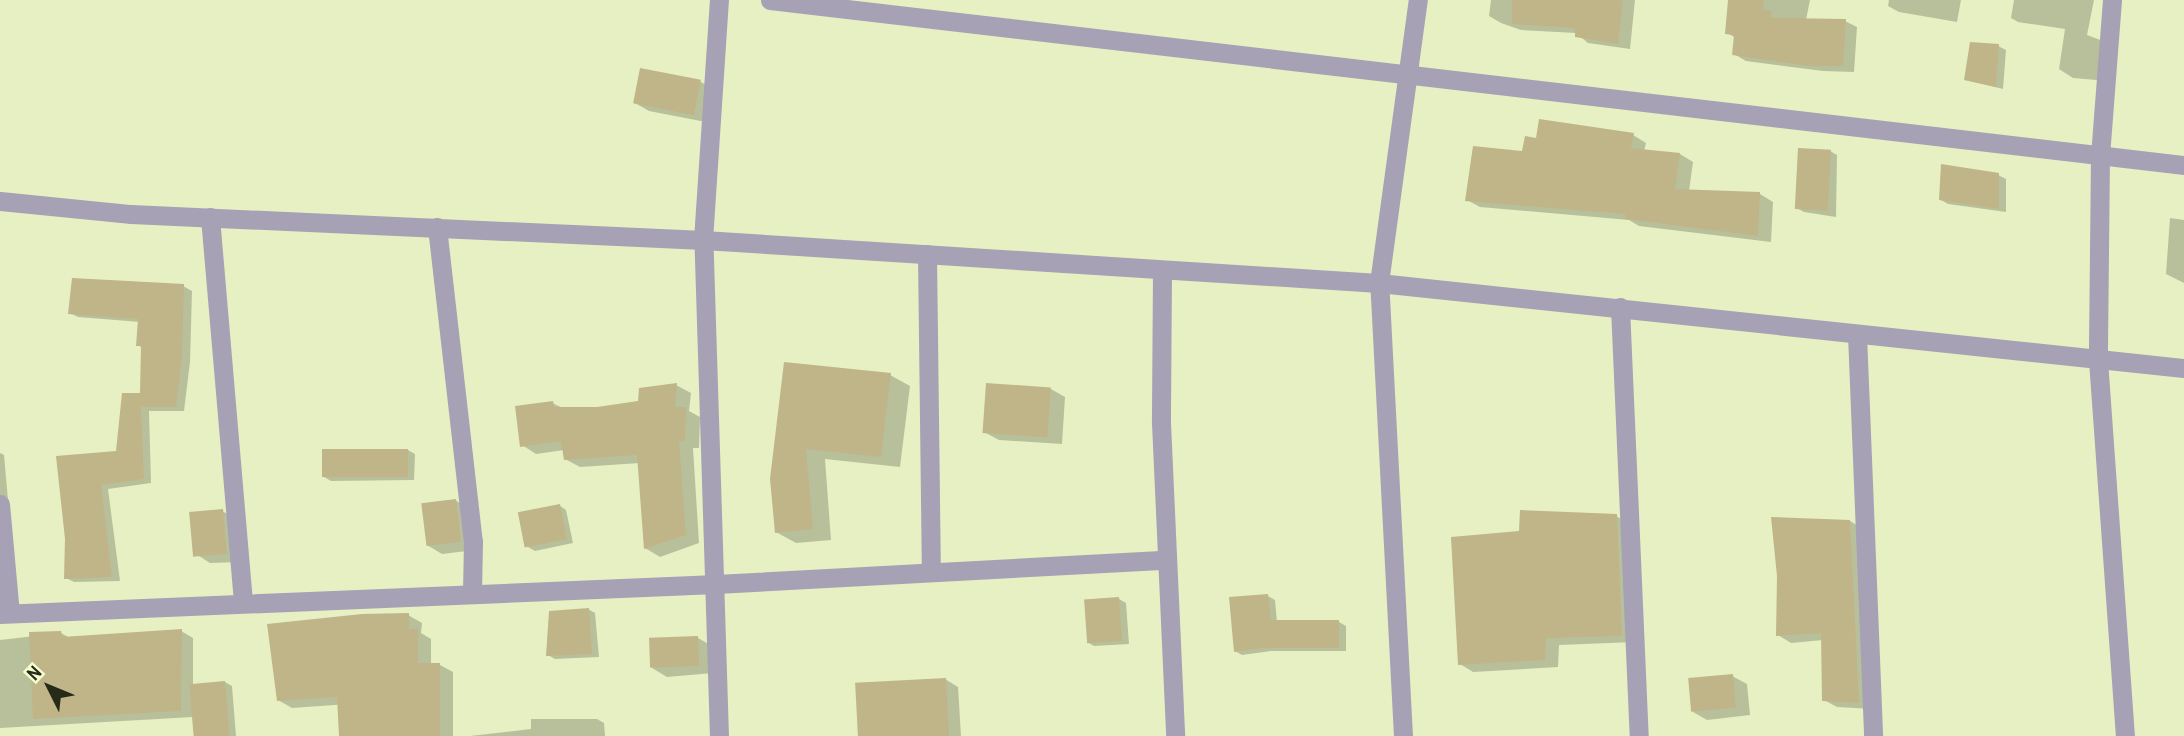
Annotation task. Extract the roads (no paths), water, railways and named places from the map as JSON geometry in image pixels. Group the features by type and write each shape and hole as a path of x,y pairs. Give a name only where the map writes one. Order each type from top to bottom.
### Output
{"street":[{"path":"719,0 703,240 719,736"},
{"path":"770,0 2184,165"},
{"path":"1403,736 1379,284 1418,0"},
{"path":"2112,0 2100,156 2098,360 2125,736"},
{"path":"0,201 131,214 703,240 1379,284 1620,307 2184,368"},
{"path":"210,217 243,603"},
{"path":"437,227 473,541 472,594"},
{"path":"927,254 931,570"},
{"path":"1162,270 1161,423 1165,560 1175,736"},
{"path":"1620,307 1639,736"},
{"path":"1857,334 1873,736"},
{"path":"0,504 5,613 716,584 931,570 1165,560"}]}
